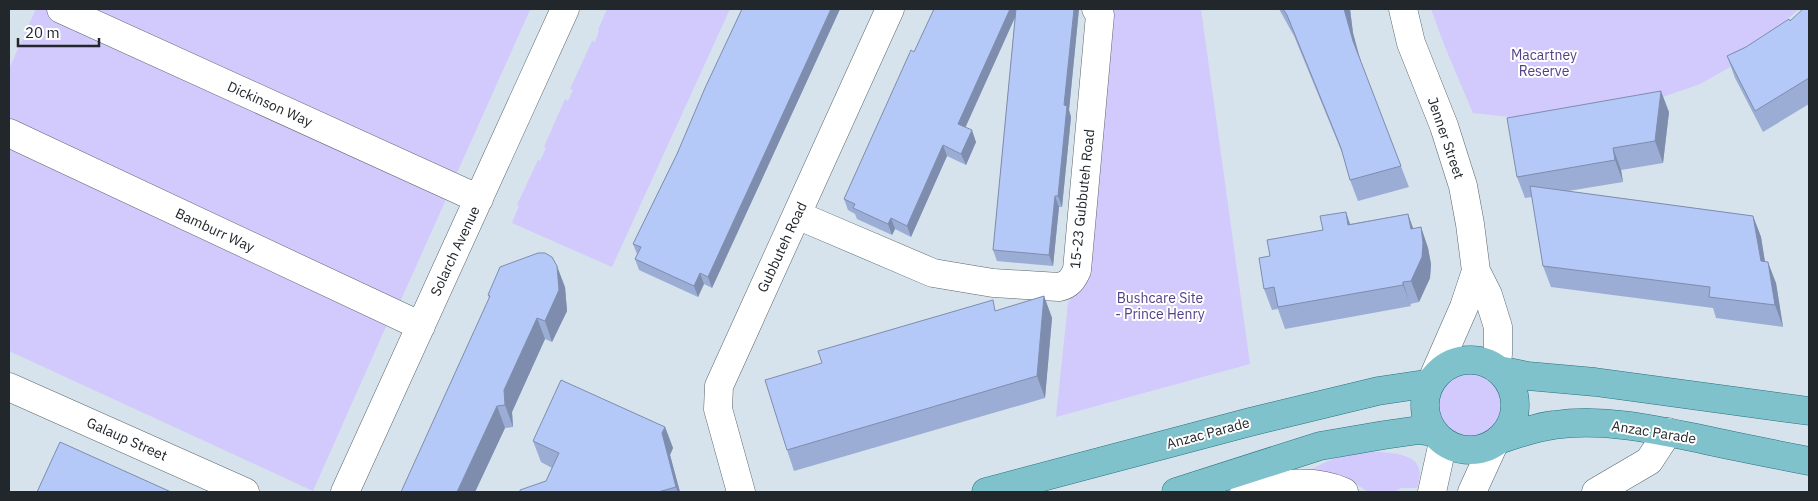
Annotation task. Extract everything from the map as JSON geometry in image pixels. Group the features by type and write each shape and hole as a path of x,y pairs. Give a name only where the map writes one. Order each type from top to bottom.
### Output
{"main road":[{"path":"1438,437 1427,420 1424,406 1426,393 1432,380 1445,367 1462,361 1480,361 1497,369 1528,376 1595,382 1809,411"},
{"path":"1176,492 1320,446 1384,434 1419,430 1438,437 1459,450 1468,451 1486,448 1497,442 1514,417 1515,403 1510,383 1497,369"},
{"name":"Anzac Parade","path":"986,492 1233,426 1378,392 1426,384 1432,380"},
{"name":"Anzac Parade","path":"1497,442 1545,427 1578,423 1624,425 1668,432 1809,461"}],"street":[{"name":"Dickinson Way","path":"61,9 479,199"},
{"name":"Solarch Avenue","path":"345,492 565,9"},
{"name":"Gubbuteh Road","path":"741,492 718,409 719,386 890,9"},
{"name":"15-23 Gubbuteh Road","path":"797,215 933,273 1000,284 1059,287 1068,284 1076,270 1100,15 1096,9"},
{"name":"Jenner Street","path":"1402,9 1411,43 1440,114 1458,168 1470,224 1476,271 1486,290 1498,327 1497,369"},
{"name":"Bamburr Way","path":"9,133 420,326"},
{"name":"Jenner Street","path":"1432,380 1464,307 1476,271"},
{"name":"Galaup Street","path":"9,387 245,492"},
{"path":"1596,492 1649,460 1668,432"},
{"path":"1432,492 1438,437"},
{"path":"1472,492 1497,442"},
{"path":"1244,492 1269,486 1311,484 1332,487 1344,492"}],"green space":[{"path":"36,9 45,9 448,195 400,302 9,124 9,69"},
{"path":"92,9 530,9 530,10 456,175"},
{"path":"607,9 730,9 612,267 512,223 519,206 517,205 538,160 540,161 546,148 544,147 565,99 568,101 573,90 570,89 592,41 595,42"},
{"name":"Bushcare Site - Prince Henry","path":"1110,9 1201,9 1250,364 1056,417 1068,303 1085,277"},
{"name":"Macartney Reserve","path":"1431,9 1799,9 1743,58 1700,84 1640,105 1529,119 1473,113"},
{"path":"9,147 388,322 313,491 9,351"},
{"path":"1470,369 1490,375 1500,385 1506,405 1500,425 1490,435 1470,441 1450,435 1440,425 1434,405 1440,385 1450,375"},
{"path":"1379,452 1404,456 1416,463 1420,477 1417,488 1401,488 1394,492 1368,492 1356,484 1310,471 1325,462 1343,456"}],"building":[{"path":"742,9 831,9 708,277 700,273 694,286 635,259 641,247 633,244 677,154"},
{"path":"934,9 1010,9 958,124 972,130 961,154 943,145 907,226 891,218 888,224 853,208 855,204 844,199 911,50 914,52"},
{"path":"1016,9 1074,9 1064,105 1067,106 1058,196 1055,196 1049,255 993,250"},
{"path":"1283,9 1344,9 1353,41 1401,166 1350,180 1341,148"},
{"path":"1803,9 1809,9 1809,78 1755,111 1727,56 1746,47 1789,19 1790,21"},
{"path":"1661,91 1655,141 1613,148 1615,160 1517,177 1507,118"},
{"path":"1530,186 1753,216 1761,261 1768,262 1775,305 1709,297 1710,287 1543,266"},
{"path":"1346,212 1348,225 1408,214 1411,229 1421,227 1422,257 1411,281 1403,282 1403,285 1278,307 1274,287 1264,289 1259,258 1270,256 1267,240 1323,230 1320,216"},
{"path":"538,253 545,253 552,257 557,266 559,290 545,321 537,318 504,390 505,405 497,406 457,492 401,492 490,296 488,295 500,267"},
{"path":"1044,296 1037,376 787,450 765,380 822,363 818,351 993,300 995,311"},
{"path":"561,380 665,427 662,433 676,487 658,492 520,492 520,490 546,481 559,453 533,441"},
{"path":"60,442 171,492 37,492"}]}
